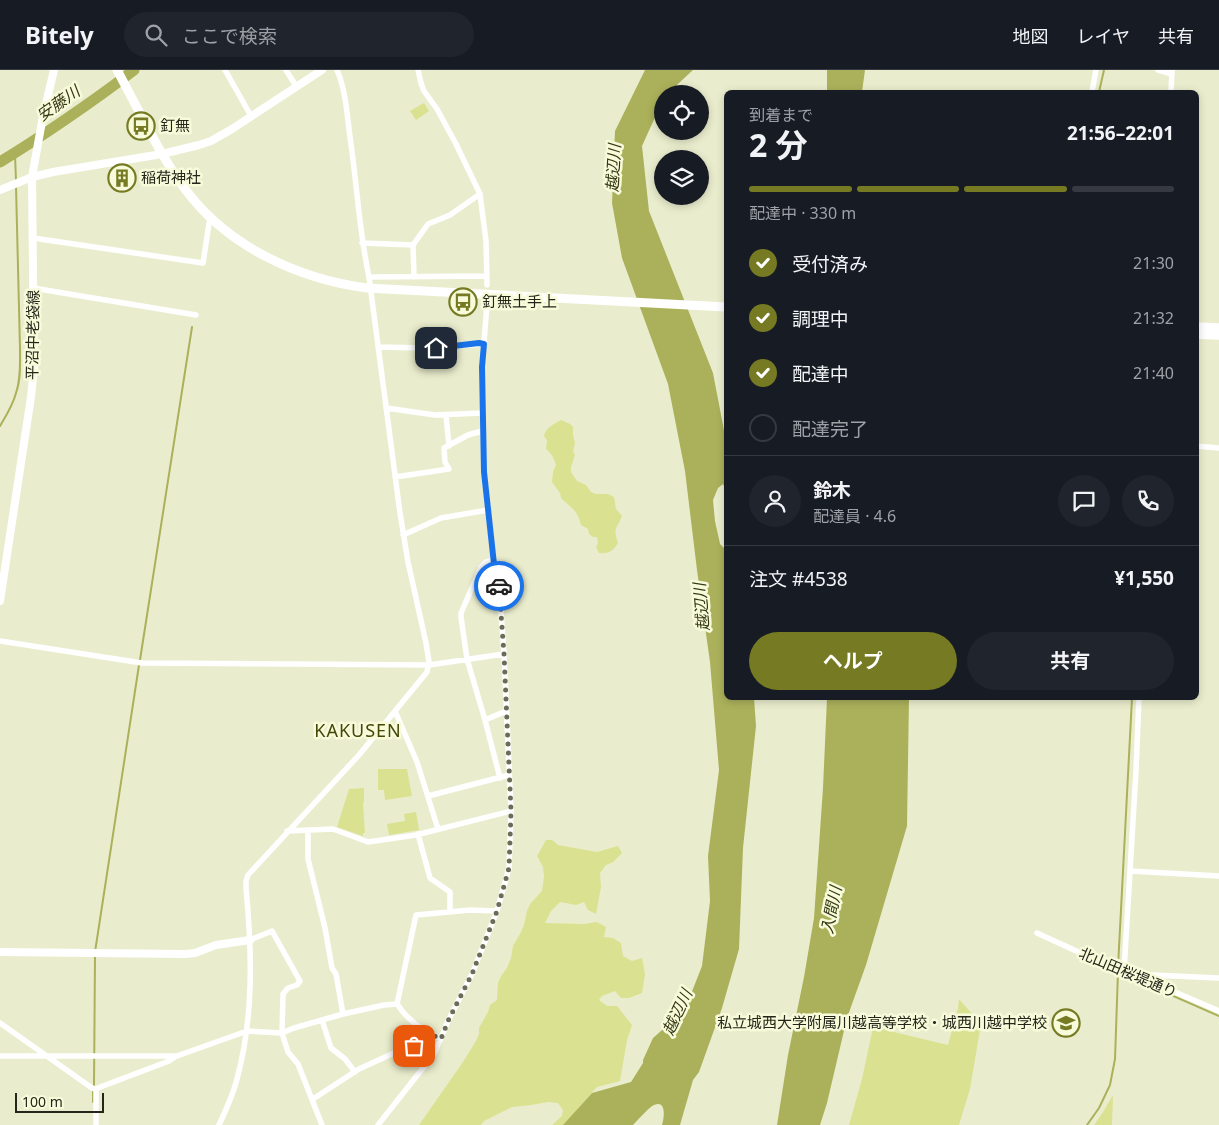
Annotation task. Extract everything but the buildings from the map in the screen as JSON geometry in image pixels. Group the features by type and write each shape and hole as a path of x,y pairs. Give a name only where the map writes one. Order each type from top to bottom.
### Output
{"main road":[{"path":"117,70 162,154 197,204 238,240 273,261 292,269 326,281 370,289 724,307"},
{"path":"1199,331 1219,332"}],"street":[{"name":"平沼中老袋線","path":"0,601 31,397 34,353 32,177 43,116 54,70"},
{"path":"225,70 251,116"},
{"path":"286,70 296,86"},
{"path":"0,190 32,177 53,172 162,154 211,141 322,70"},
{"path":"219,1125 237,1080 247,1032 250,983 250,940 246,881 248,875 359,755 427,672 429,665 403,535 369,277 362,243 348,121 342,82 337,70"},
{"path":"418,70 424,91 437,109 480,194 486,241 487,285"},
{"path":"1092,90 1096,70"},
{"path":"1158,70 1172,72 1171,90"},
{"path":"414,277 413,245 428,224 450,214 480,194"},
{"path":"33,238 203,263 210,217"},
{"path":"362,243 413,245"},
{"path":"369,277 486,276"},
{"path":"34,288 196,315"},
{"path":"378,1125 434,1054 448,1021 472,974 497,911 509,868 511,811 504,654 498,579 493,560 484,472 482,431 482,367 486,304"},
{"path":"1199,325 1219,326"},
{"path":"1199,336 1219,337"},
{"path":"378,347 425,348 484,344"},
{"path":"386,408 435,415 482,413"},
{"path":"446,415 448,446"},
{"path":"395,477 449,469 445,462 444,448 468,435 482,431"},
{"path":"1199,446 1219,448"},
{"path":"403,535 441,518 488,510"},
{"path":"493,560 486,562 481,567 461,613 467,659 500,778"},
{"path":"0,641 142,663 429,665 504,654"},
{"path":"1124,971 1140,700"},
{"path":"395,711 417,762 438,829"},
{"path":"485,720 506,711"},
{"path":"428,796 509,775"},
{"path":"288,831 333,829 368,842 418,834 511,811"},
{"path":"308,830 308,859 326,928 332,968 336,974 343,1014"},
{"path":"418,834 430,878 450,892 450,912"},
{"path":"1130,872 1219,876"},
{"path":"441,1039 411,1022 397,1004 416,915 470,910 497,911"},
{"path":"0,952 185,954 195,953 216,945 250,940 272,931 300,981 297,985 288,988 283,994 282,1033 288,1052 298,1064 322,1125"},
{"name":"北山田桜堤通り","path":"1037,933 1109,966 1140,977 1219,1011"},
{"path":"1140,977 1152,975 1219,978"},
{"path":"0,1056 176,1056 247,1032 282,1033 343,1014 397,1004"},
{"path":"322,1020 331,1048 345,1058 355,1072"},
{"path":"0,1023 96,1090"},
{"path":"313,1099 355,1072 394,1053 402,1052 414,1046 428,1033"},
{"path":"96,1090 169,1061 176,1056"},
{"path":"96,1090 96,1125"}],"shaded area":[{"path":"424,103 429,111 416,120 410,111"},
{"path":"561,420 573,427 575,443 573,451 575,455 571,472 577,481 586,485 591,492 608,494 614,497 616,509 622,516 615,531 618,543 608,552 599,553 596,547 598,543 597,537 589,534 588,529 581,525 576,512 561,498 560,493 552,482 556,465 546,449 547,440 544,436 548,428"},
{"path":"378,769 407,769 412,796 385,800 384,790 378,790"},
{"path":"364,788 365,833 363,833 363,836 337,827 349,789"},
{"path":"416,812 419,830 389,835 387,824 405,821 404,814"},
{"path":"546,840 552,840 558,845 597,852 618,846 622,853 613,862 606,865 600,873 601,887 596,914 588,910 584,902 576,905 560,902 551,911 545,923 584,924 597,922 606,927 604,937 613,938 621,943 623,956 632,961 642,958 645,974 642,993 629,998 621,998 615,991 602,996 599,1000 607,1006 617,1006 632,1025 627,1040 620,1081 597,1087 566,1125 552,1125 562,1116 563,1110 558,1103 548,1102 512,1107 484,1121 481,1125 419,1125 463,1062 476,1041 479,1028 490,1005 497,1000 498,983 507,968 513,946 524,925 527,911 530,904 542,891 543,867 537,856"},
{"path":"959,999 981,1024 970,1089 959,1125 849,1125 862,1079 873,1027 948,1045"},
{"path":"1113,1095 1112,1125 1094,1125 1103,1112"}],"water":[{"path":"645,70 693,70 677,85 654,85 654,120 642,146 649,211 713,373 724,431 724,486 723,484 718,488 713,500 720,544 724,548 724,700 754,700 756,726 743,848 739,949 722,1008 699,1072 693,1080 680,1125 662,1125 664,1110 658,1104 649,1108 633,1125 563,1125 592,1093 631,1082 643,1063 653,1038 678,1016 691,994 702,966 710,901 708,856 719,770 710,662 685,471 668,384 622,258 612,203 615,131"},
{"path":"827,70 865,70 862,90 827,90"},
{"name":"入間川","path":"827,700 909,700 907,826 866,965 847,1018 827,1103 820,1125 777,1125 814,918"}],"waterway":[{"name":"安藤川","path":"0,162 64,121 134,70"},
{"path":"1099,90 1104,70"},
{"path":"15,154 16,181"},
{"path":"0,426 15,397 20,371 16,186"},
{"path":"140,660 192,327"},
{"path":"95,952 139,665"},
{"path":"1118,967 1132,700"},
{"path":"94,1087 95,956"},
{"path":"1087,1125 1099,1108 1110,1085 1115,1059 1118,972"},
{"path":"1121,973 1219,1016"},
{"path":"93,1091 93,1102"}],"way so far":[{"path":"414,1046 428,1033 441,1039 472,974 497,911 509,868 511,811 499,586"}],"place":[{"name":"釘無","path":"141,126"},
{"name":"稲荷神社","path":"122,178"},
{"name":"釘無土手上","path":"463,302"},
{"name":"私立城西大学附属川越高等学校・城西川越中学校","path":"1066,1023"}],"district":[{"name":"KAKUSEN","path":"358,731"}],"route":[{"path":"436,348 484,344 482,431 484,472 494,564 499,586"}],"water label":[{"name":"越辺川","path":"613,168"},
{"name":"越辺川","path":"701,607"},
{"name":"越辺川","path":"677,1012"}]}
